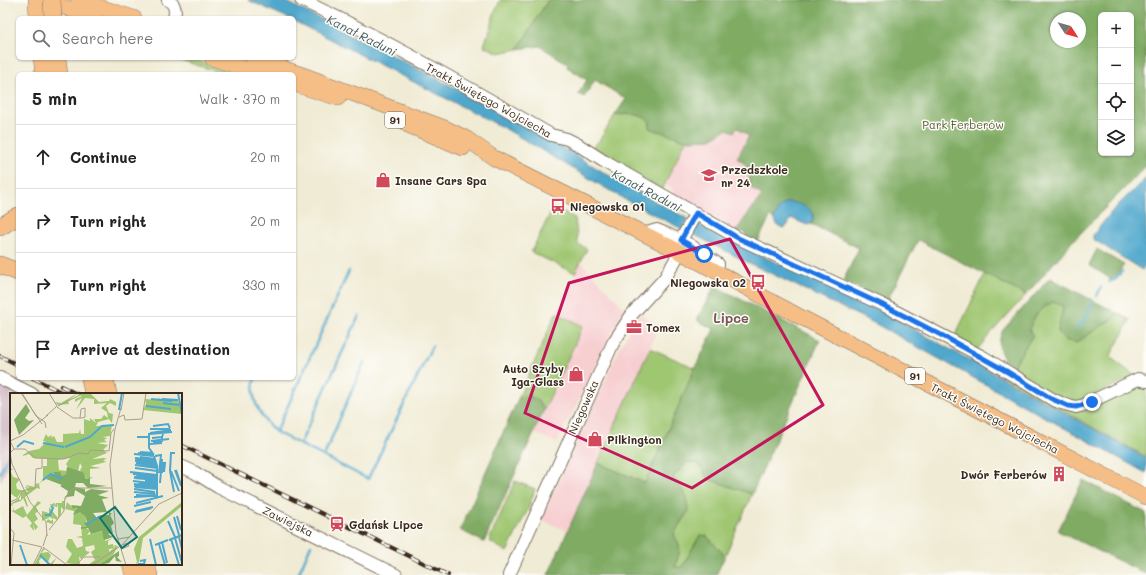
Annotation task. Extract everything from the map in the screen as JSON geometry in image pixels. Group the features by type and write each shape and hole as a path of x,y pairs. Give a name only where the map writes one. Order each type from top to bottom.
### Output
{"highway":[{"path":"37,0 38,16"},
{"path":"52,0 53,16"},
{"path":"42,60 44,72"},
{"path":"57,60 59,72"},
{"path":"0,227 16,217"},
{"path":"0,265 16,271"},
{"path":"90,380 94,393"},
{"path":"105,380 108,393"},
{"path":"113,380 116,393"},
{"path":"131,565 134,575"},
{"path":"146,565 149,575"}],"main road":[{"path":"43,0 89,16"},
{"path":"78,0 128,16"},
{"path":"218,60 255,72"},
{"name":"Trakt Świętego Wojciecha","path":"257,60 276,70 287,72"},
{"name":"Trakt Świętego Wojciecha","path":"296,74 445,128 466,139 494,158 643,234 682,242 717,272 1146,497"},
{"name":"Trakt Świętego Wojciecha","path":"296,85 390,118 462,148 494,158"}],"street":[{"path":"168,0 172,2 175,8 174,16"},
{"name":"Trakt Świętego Wojciecha","path":"301,0 424,64 551,135 567,139 577,144 695,216 738,238 911,319 983,357 1052,399 1068,406 1076,407 1084,405 1138,379 1146,381"},
{"path":"682,242 695,216"},
{"name":"Niegowska","path":"508,575 613,343 633,313 665,278 682,242"},
{"path":"0,378 30,393"},
{"name":"Zawiejska","path":"182,466 218,487 396,575"}],"highlighted area":[{"path":"730,239 823,405 692,488 525,413 569,283"}],"shaded area":[{"name":"Przedszkole nr 24","path":"738,128 749,135 746,165 752,189 762,195 735,232 714,217 674,197 672,188 665,185 686,140 711,139 727,129"},
{"path":"581,262 624,308 557,443 534,433 583,326 556,313"},
{"path":"641,312 649,321 659,325 568,531 541,520 620,347"},
{"path":"0,384 21,393 10,393 10,462 0,483"}],"green space":[{"path":"500,0 548,0 518,49 499,53 484,46"},
{"name":"Park Ferberów","path":"548,0 1145,0 1146,166 1071,243 1026,295 918,240 887,301 843,281 859,248 811,224 813,222 811,211 799,205 789,203 781,207 774,219 770,217 757,243 747,238 746,234 741,231 737,233 735,232 762,195 752,189 746,165 737,158 749,136 738,128 734,132 727,129 711,139 686,140 649,128 650,122 638,115 615,115 626,99 595,80 584,97 578,94 587,80 567,67 568,64 540,46 518,49"},
{"path":"181,60 196,60 231,72 218,72"},
{"path":"634,114 646,118 650,122 649,128 686,140 662,190 591,148 599,141 615,115"},
{"path":"553,208 575,218 578,244 587,249 575,273 531,252"},
{"path":"1097,249 1124,265 1115,277 1111,279 1089,265"},
{"path":"985,274 1026,295 977,350 954,338"},
{"path":"1050,278 1119,314 1076,343 1065,340 1058,332 1063,306 1053,302 1041,310 1033,320 1029,330 1033,335 1012,368 1004,359 999,346 1003,330"},
{"path":"715,286 820,340 752,494 708,479 698,463 687,462 673,477 687,497 688,512 674,535 679,544 679,554 675,567 682,567 700,535 707,536 725,556 716,575 548,575 598,463 645,483 695,368 714,329 698,321 698,317"},
{"path":"1053,302 1063,306 1058,331 1065,340 1076,343 1119,314 1130,320 1110,357 1135,376 1076,403 1060,399 1012,368 1033,335 1029,330 1033,320 1041,310"},
{"path":"556,313 583,326 544,410 537,400 527,395 518,399"},
{"path":"650,348 695,368 645,483 598,463"},
{"path":"972,357 1065,408 1132,384 1146,385 1146,457 971,359"},
{"path":"527,395 537,400 544,410 484,542 460,530 518,399"},
{"path":"687,462 699,463 708,479 752,494 725,556 707,536 700,535 682,567 675,568 679,554 679,544 674,535 688,512 687,497 673,477"},
{"path":"1083,480 1146,513 1146,574 1058,531"},
{"path":"515,481 535,489 529,507 507,552 489,541"}],"water":[{"path":"248,0 283,0 510,116 630,188 688,219 682,229 624,199 506,129 296,22 296,16 284,16"},
{"path":"1146,178 1146,266 1142,270 1093,239 1093,235 1114,209"},
{"path":"788,202 793,202 811,211 813,219 811,224 807,225 791,218 788,225 783,228 778,226 774,219 779,208"},
{"path":"696,223 756,253 883,312 1146,458 1146,473 876,324 747,262 691,233"}],"waterway":[{"path":"276,432 349,271"},
{"path":"1109,282 1116,279 1122,271"},
{"path":"1097,296 1101,287"},
{"path":"1077,328 1084,320 1093,301"},
{"path":"300,444 359,316"},
{"path":"255,380 255,401 261,414 276,432 368,479 432,346"},
{"path":"324,456 364,362"},
{"path":"0,473 10,451"},
{"path":"298,575 311,545"}],"railway":[{"path":"0,356 16,364"},
{"path":"37,380 63,393"},
{"path":"61,386 75,393"},
{"path":"182,445 448,575"}],"place":[{"name":"Przedszkole nr 24","path":"709,175"},
{"name":"Insane Cars Spa","path":"383,180"},
{"name":"Niegowska 01","path":"558,206"},
{"name":"Niegowska 02","path":"758,282"},
{"name":"Tomex","path":"634,327"},
{"name":"Auto Szyby Iga-Glass","path":"576,374"},
{"name":"Pilkington","path":"595,439"},
{"name":"Dwór Ferberów","path":"1059,474"},
{"name":"Gdańsk Lipce","path":"337,524"}],"district":[{"name":"Lipce","path":"731,317"}],"route":[{"path":"704,254 681,240 696,213 738,238 842,285 943,336 983,357 1052,399 1068,406 1076,407 1092,402"}],"water label":[{"name":"Kanał Raduni","path":"362,35"},
{"name":"Kanał Raduni","path":"647,190"}]}
